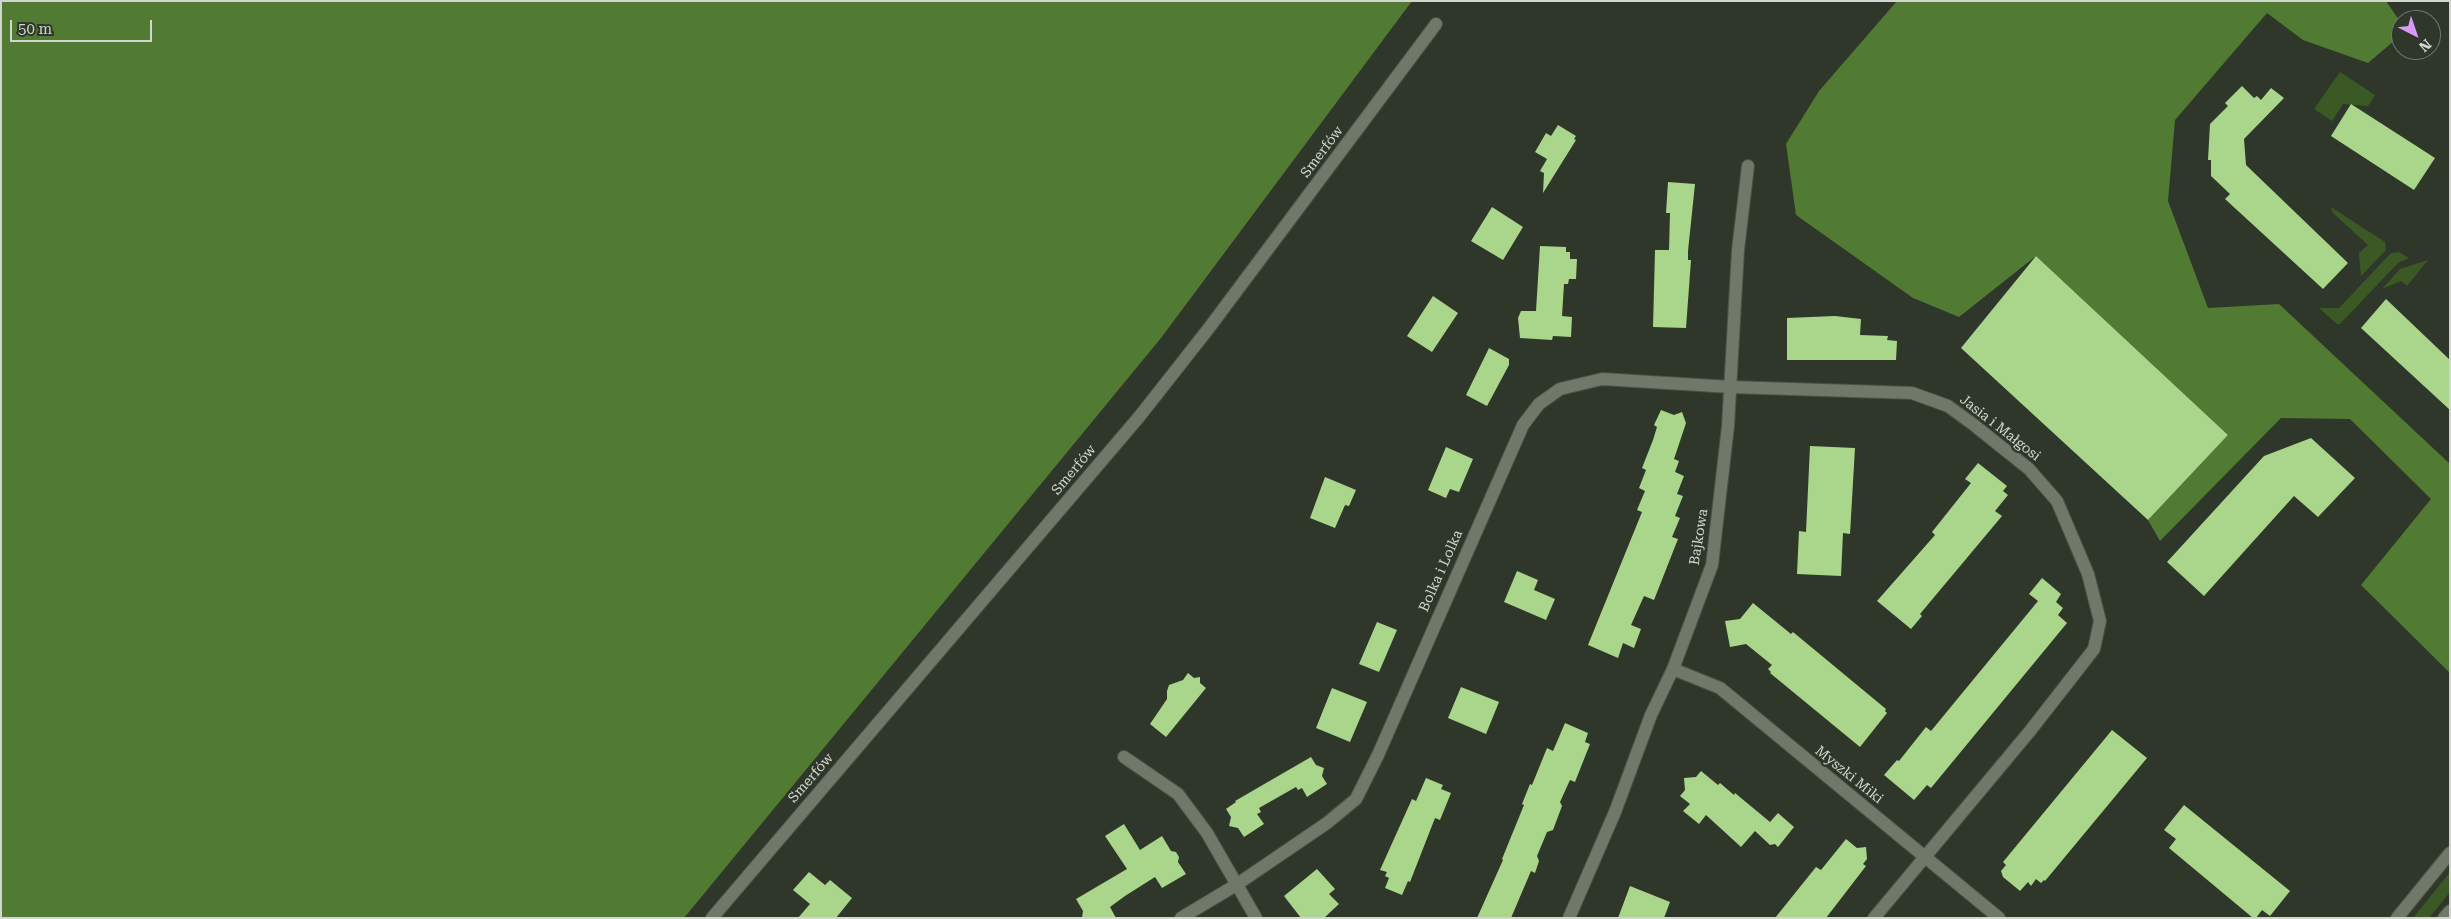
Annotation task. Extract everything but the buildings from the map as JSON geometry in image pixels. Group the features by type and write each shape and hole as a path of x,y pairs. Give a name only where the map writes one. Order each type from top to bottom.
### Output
{"street":[{"name":"Smerfów","path":"712,918 1139,416 1209,328 1436,24"},
{"name":"Bajkowa","path":"1569,918 1615,812 1651,715 1673,668 1712,564 1731,388 1738,250 1748,166"},
{"name":"Bolka i Lolka","path":"1181,918 1236,885 1327,823 1356,798 1378,755 1523,425 1540,404 1560,389 1602,379 1731,388"},
{"name":"Jasia i Małgosi","path":"1731,388 1769,387 1912,393 1948,406 2029,468 2057,501 2088,574 2100,621 2094,649 2030,731 1874,918"},
{"name":"Myszki Miki","path":"1673,668 1720,688 1925,855 1999,918"},
{"path":"1124,757 1178,794 1207,833 1256,918"},
{"path":"2397,918 2450,853"},
{"path":"2444,918 2450,911"}],"green space":[{"path":"1,1 1412,1 1161,338 684,918 1,918"},
{"path":"1897,1 2386,1 2392,10 2391,43 2368,63 2303,40 2267,13 2175,120 2168,201 2208,308 2279,304 2450,464 2450,673 2361,585 2431,499 2350,419 2281,418 2160,541 2148,520 2228,435 2036,256 1959,317 1913,298 1796,215 1786,144 1819,91"},
{"path":"2340,72 2375,95 2368,106 2343,104 2332,121 2314,109"},
{"path":"2331,207 2385,242 2386,250 2361,276 2359,253 2368,245 2332,212"},
{"path":"2399,252 2409,258 2398,263 2340,324 2337,324 2319,308 2339,308 2391,253"},
{"path":"2428,260 2407,286 2401,281 2382,289 2400,269"},
{"path":"2450,872 2450,892 2429,918 2413,918"}]}
